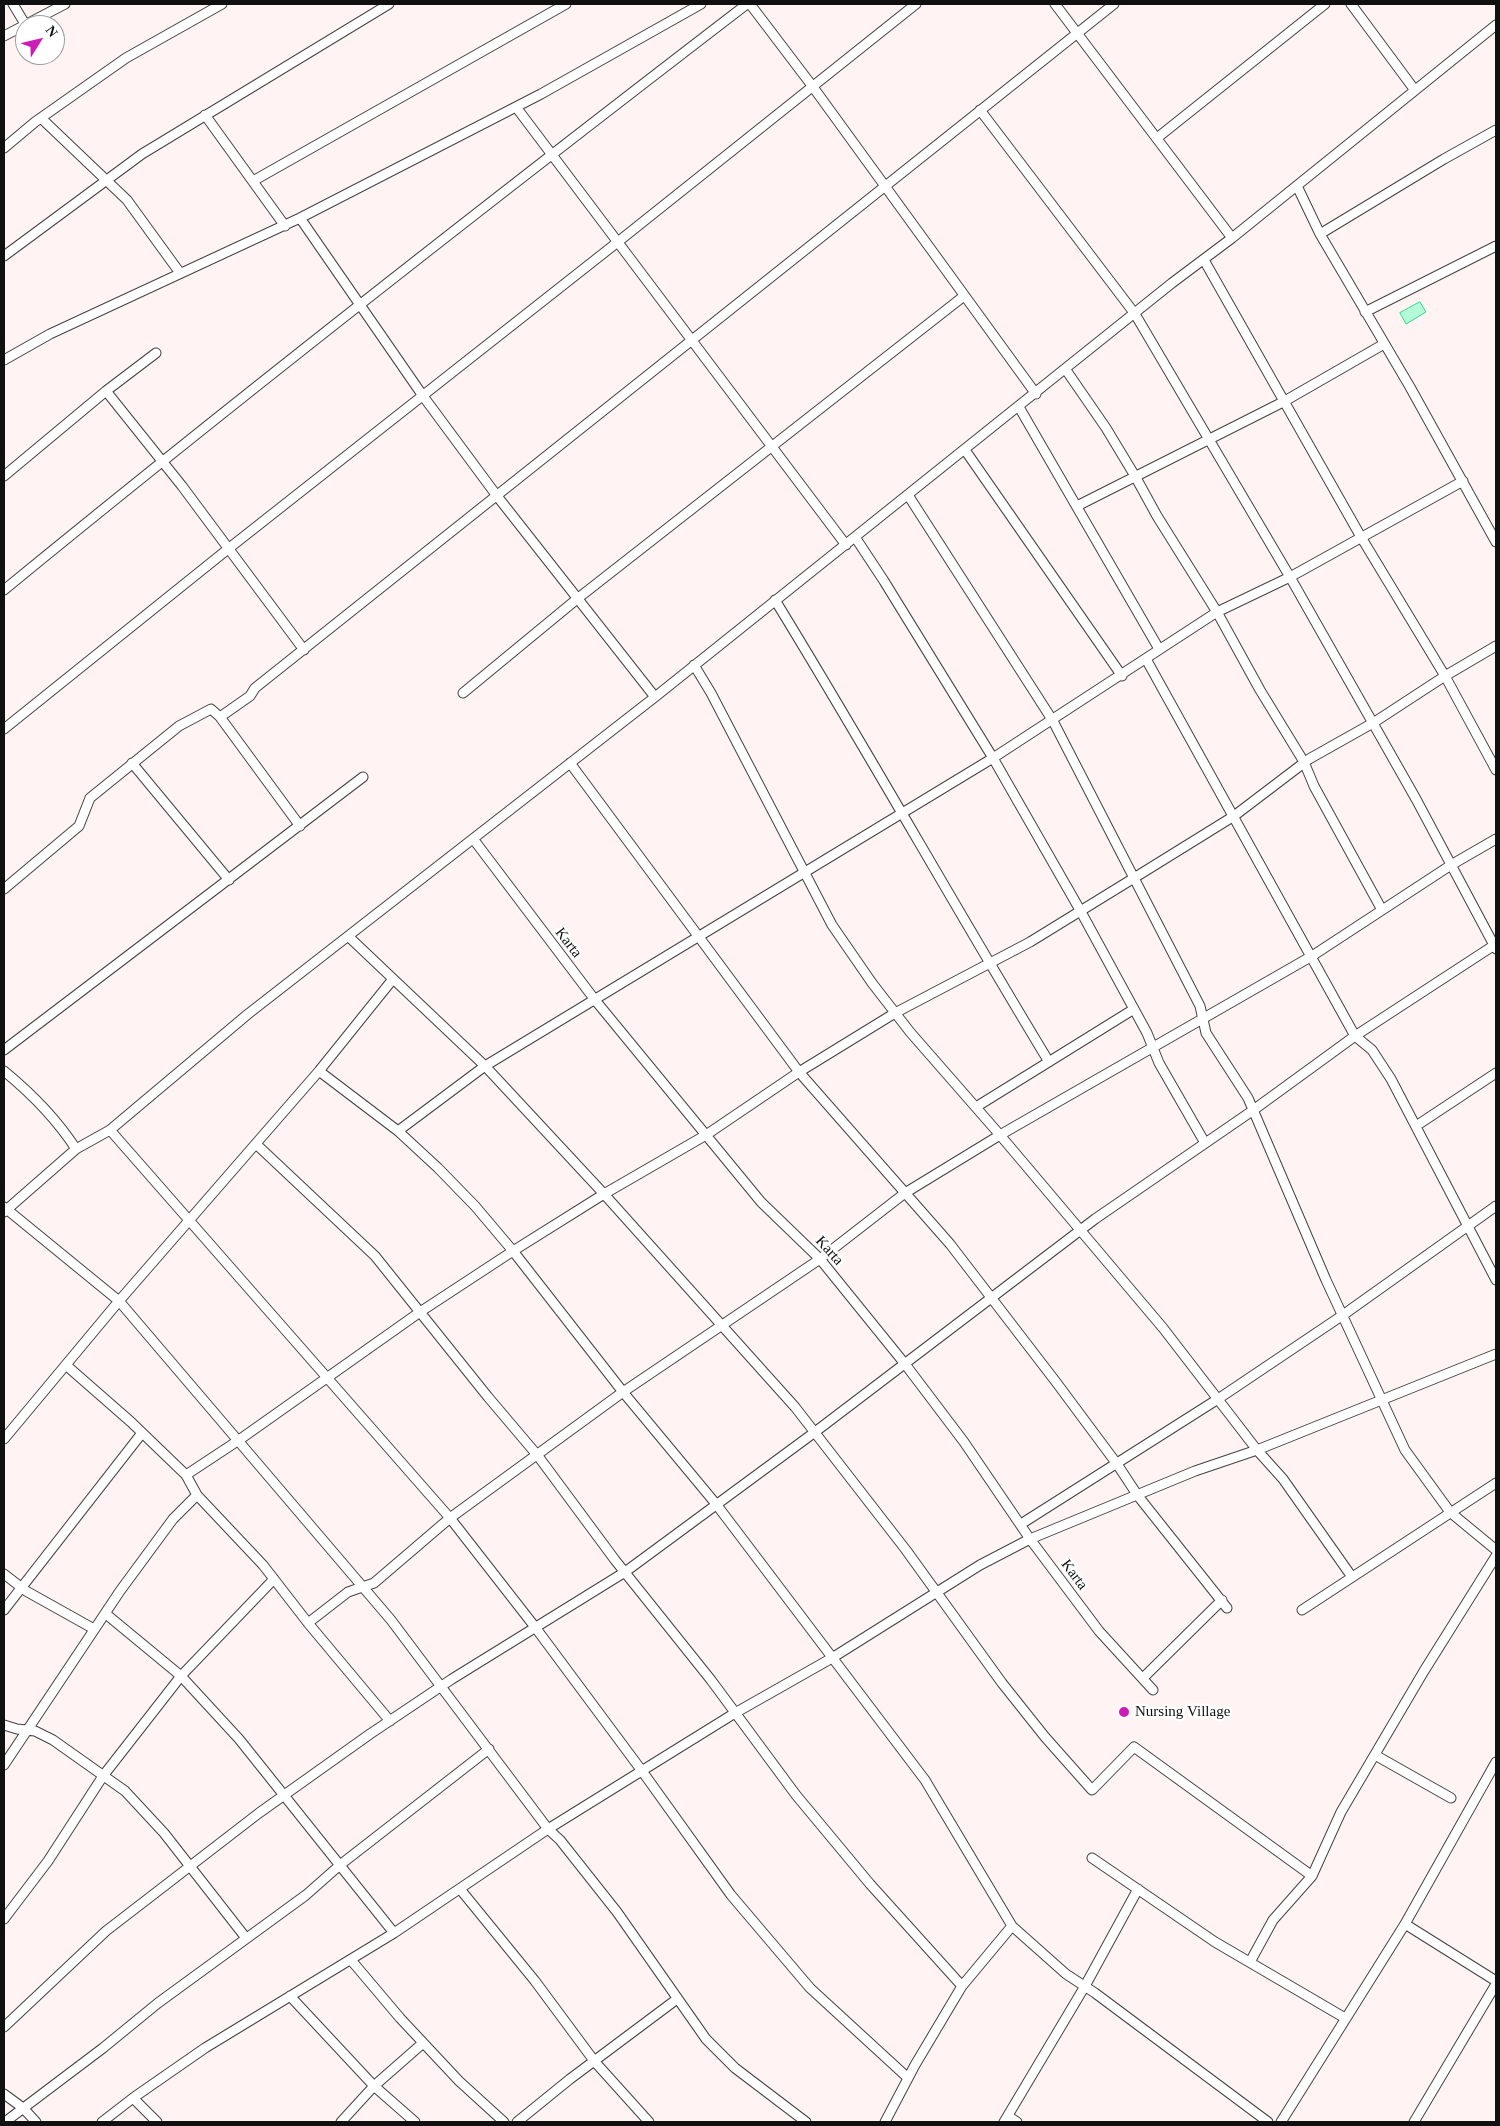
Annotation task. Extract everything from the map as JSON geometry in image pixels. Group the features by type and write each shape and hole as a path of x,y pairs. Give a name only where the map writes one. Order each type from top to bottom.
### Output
{"street":[{"path":"13,4 20,15"},
{"path":"43,15 65,4"},
{"path":"4,148 41,118 126,58 222,4"},
{"path":"4,256 142,154 389,4"},
{"path":"253,181 566,4"},
{"path":"4,360 50,334 285,226 516,107 701,4"},
{"path":"4,590 162,460 448,234 748,4 813,86 1036,394"},
{"path":"4,729 228,549 619,242 916,4"},
{"path":"1055,4 1232,238"},
{"path":"220,717 250,696 255,688 692,342 884,186 1114,4"},
{"path":"1157,138 1325,4"},
{"path":"1351,4 1414,89"},
{"path":"806,2122 735,2068 706,2039 676,1999 617,1912 560,1840 548,1829 391,1620 119,1301 5,1209 76,1149 110,1130 248,1014 474,840 655,697 1232,238 1414,89 1496,25"},
{"path":"4,36 15,30"},
{"path":"516,107 619,242 771,448 846,545"},
{"path":"4,2026 106,1931 284,1796 442,1686 625,1572 815,1432 1080,1231 1252,1111 1355,1036 1496,946 1450,865 1416,799 1290,577 1135,314 980,110"},
{"path":"204,115 285,226"},
{"path":"41,118 127,200 180,273"},
{"path":"1320,234 1496,130"},
{"path":"1296,186 1320,234 1463,481 1496,542"},
{"path":"300,218 423,396 497,496 655,697"},
{"path":"1365,312 1496,246"},
{"path":"1204,260 1361,537 1445,676 1496,770"},
{"path":"463,692 578,599 964,296"},
{"path":"1077,506 1283,402 1384,344"},
{"path":"4,476 106,391 156,353"},
{"path":"1066,370 1135,476 1157,516 1217,612 1260,690 1304,762 1314,786 1382,910"},
{"path":"106,391 162,460 304,650"},
{"path":"1019,407 1159,649"},
{"path":"965,450 1122,676"},
{"path":"398,1130 486,1066 994,758 1122,676 1159,649 1217,612 1290,577 1463,481"},
{"path":"908,495 1053,721 1200,1006 1206,1033 1248,1098 1252,1111 1405,1450 1450,1512 1496,1550"},
{"path":"855,538 884,581 994,758 1080,910 1147,1033 1152,1048 1205,1143"},
{"path":"776,600 989,964 1049,1062"},
{"path":"186,1475 239,1440 420,1312 513,1251 604,1194 706,1135 799,1072 895,1013 989,964 1134,878 1234,816 1304,762 1373,724 1445,676 1496,646"},
{"path":"1146,659 1355,1036 1372,1050 1391,1079 1496,1280"},
{"path":"694,665 711,693 832,925 895,1013 1163,1328 1257,1450 1282,1479 1352,1577"},
{"path":"4,888 79,826 90,798 180,726 211,709 220,717 300,826"},
{"path":"132,763 229,880"},
{"path":"570,763 799,1072 950,1244 1117,1464 1138,1496 1224,1604 1144,1677"},
{"path":"4,1050 300,826 363,776"},
{"name":"Karta","path":"474,840 595,1000 760,1202 820,1259 905,1364 964,1442 1030,1539 1099,1631 1144,1677 1153,1690"},
{"path":"308,1623 348,1592 374,1583 450,1518 624,1392 820,1259 905,1193 1000,1135 1312,956 1450,865 1496,840"},
{"path":"349,937 486,1066 795,1406 906,1550 1002,1683 1092,1790 1134,1747 1312,1876"},
{"path":"4,1439 67,1366 119,1301 319,1071 393,979"},
{"path":"976,1107 1134,1009"},
{"path":"4,1071 24,1087 59,1124 76,1149"},
{"path":"319,1071 398,1130 457,1187 513,1251 624,1392 716,1504 925,1780 1012,1926 1066,1974 1085,1986 1268,2122"},
{"path":"1416,1126 1496,1073"},
{"path":"110,1130 450,1518 535,1627 731,1895 810,1988 908,2078"},
{"path":"256,1144 375,1256 538,1456 796,1795 864,1877 962,1986"},
{"path":"1021,1524 1218,1400 1343,1315 1496,1206"},
{"path":"102,2122 205,2048 394,1933 548,1829 735,1713 832,1658 980,1565 1030,1539 1138,1496 1194,1471 1257,1450 1496,1354"},
{"path":"67,1366 186,1475 197,1495 264,1565 308,1623 390,1721"},
{"path":"4,1610 142,1433"},
{"path":"1302,1610 1496,1483"},
{"path":"4,1765 120,1591 173,1519 197,1495"},
{"path":"1250,1962 1273,1920 1312,1876 1341,1812 1424,1671 1496,1556"},
{"path":"4,1574 23,1588 94,1629"},
{"path":"4,1919 48,1861 103,1776 182,1676 274,1580"},
{"path":"106,1614 182,1676 239,1739 394,1933"},
{"path":"4,1725 35,1732 53,1740 125,1791 164,1833 246,1938"},
{"path":"5,2122 103,2048 158,2003 306,1895 340,1865 489,1749"},
{"path":"1375,1755 1451,1798"},
{"path":"1281,2122 1404,1924 1496,1762"},
{"path":"1092,1858 1215,1942 1345,2018"},
{"path":"460,1889 535,1981 595,2062 649,2122"},
{"path":"1017,2122 1006,2119 1085,1986 1138,1889"},
{"path":"1404,1924 1496,1983 1414,2122"},
{"path":"885,2122 908,2078 962,1986 1012,1926"},
{"path":"351,1960 458,2081 504,2122"},
{"path":"290,1996 374,2086 416,2122"},
{"path":"517,2122 570,2079 676,1999"},
{"path":"341,2122 374,2086 423,2043"},
{"path":"4,2094 23,2108 36,2122"},
{"path":"133,2098 157,2122"}],"shaded area":[{"path":"1420,302 1426,312 1406,324 1400,313"}],"place":[{"name":"Nursing Village","path":"1124,1712"}]}
